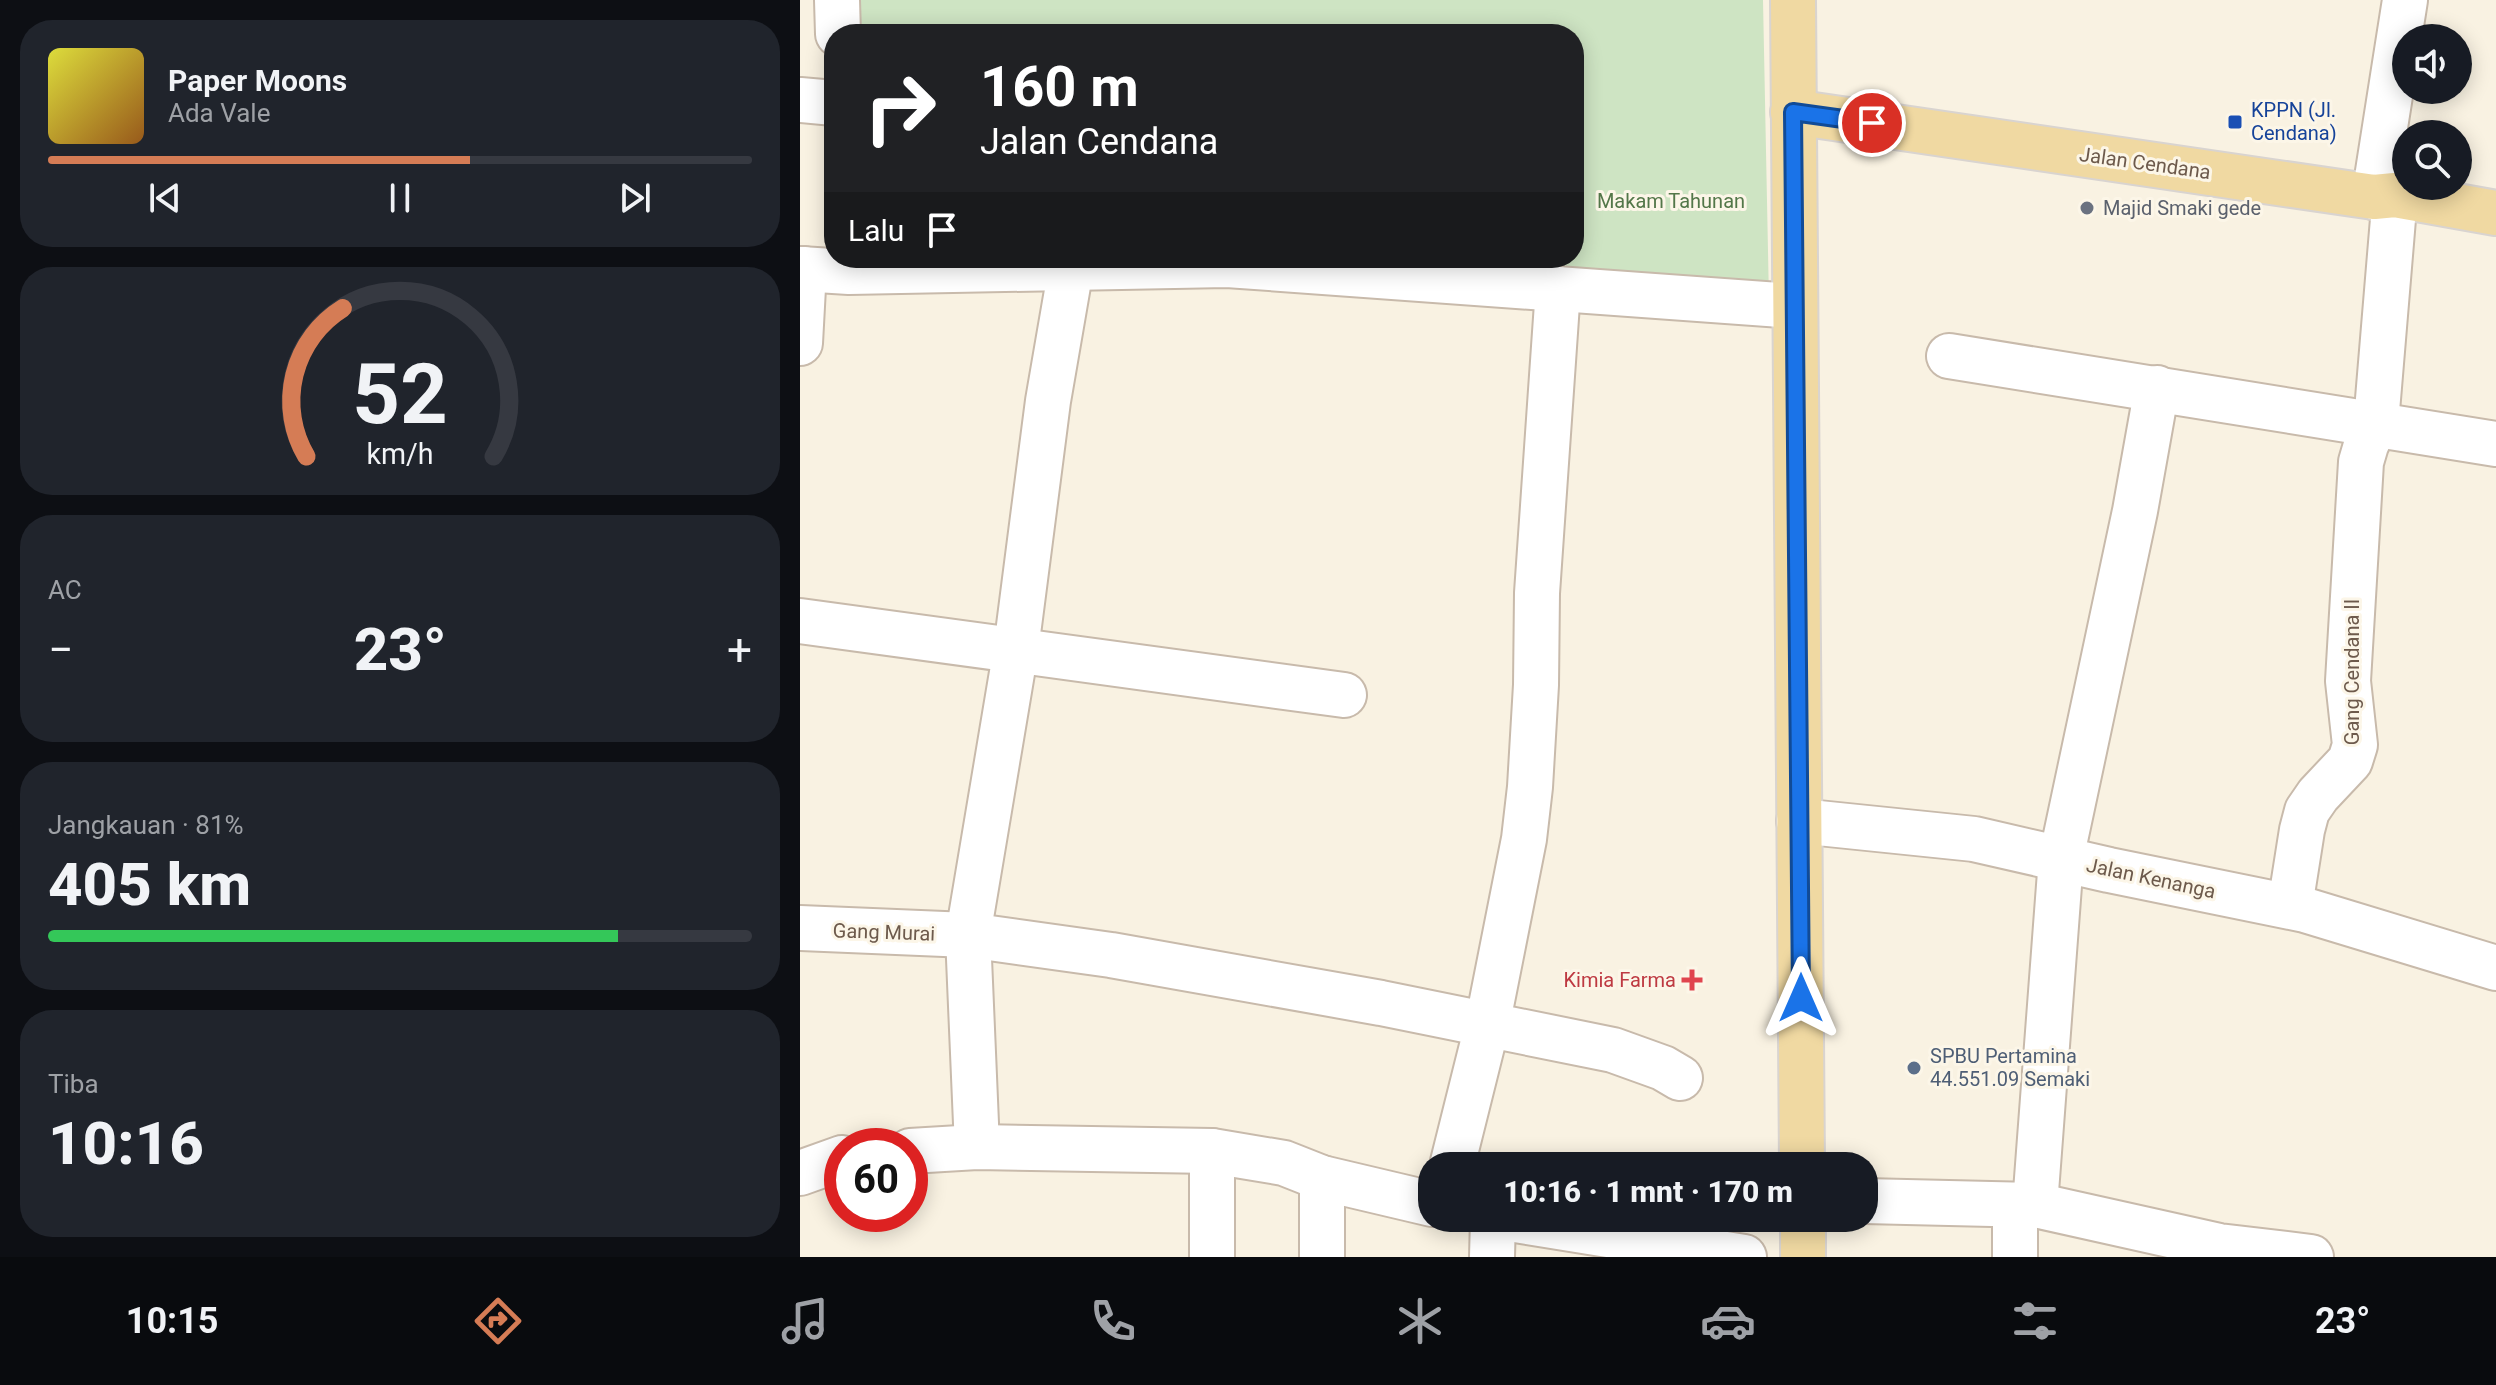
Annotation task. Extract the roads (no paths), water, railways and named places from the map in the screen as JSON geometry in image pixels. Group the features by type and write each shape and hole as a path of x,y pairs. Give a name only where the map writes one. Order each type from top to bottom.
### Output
{"main road":[{"path":"1793,0 1802,1152"},
{"name":"Jalan Cendana","path":"1793,112 2496,213"},
{"path":"1803,1232 1803,1257"}],"street":[{"path":"837,0 838,24"},
{"name":"Gang Cendana II","path":"2290,906 2307,811 2350,761 2355,745 2348,681 2352,584 2361,462 2376,423 2384,196 2405,0"},
{"path":"800,100 824,102"},
{"path":"800,343 802,269 824,267"},
{"path":"977,1147 968,935 1016,649 1048,401 1071,268"},
{"path":"1268,268 1794,306"},
{"path":"1456,1152 1487,1026 1524,839 1530,787 1537,593 1558,289"},
{"path":"1949,356 2496,444"},
{"path":"2015,1257 2025,1205 2061,859 2135,511 2157,388"},
{"path":"800,621 1344,695"},
{"name":"Jalan Kenanga","path":"1799,821 1974,839 2290,906 2496,968"},
{"name":"Gang Murai","path":"800,928 968,935 1082,950 1381,1003 1613,1050 1663,1068 1680,1078"},
{"path":"928,1150 977,1147 1212,1151 1284,1163 1322,1178 1418,1201"},
{"path":"1212,1151 1212,1257"},
{"path":"800,1173 824,1164"},
{"path":"1322,1178 1322,1257"},
{"path":"1878,1201 2025,1205 2219,1246 2311,1257"},
{"path":"1492,1257 1493,1232"},
{"path":"1590,1232 1744,1257"}],"place":[{"name":"KPPN (Jl. Cendana)","path":"2235,122"},
{"name":"Majid Smaki gede","path":"2087,208"},
{"name":"Kimia Farma","path":"1692,980"},
{"name":"SPBU Pertamina 44.551.09 Semaki","path":"1914,1068"}],"park label":[{"name":"Makam Tahunan","path":"1671,201"}]}
